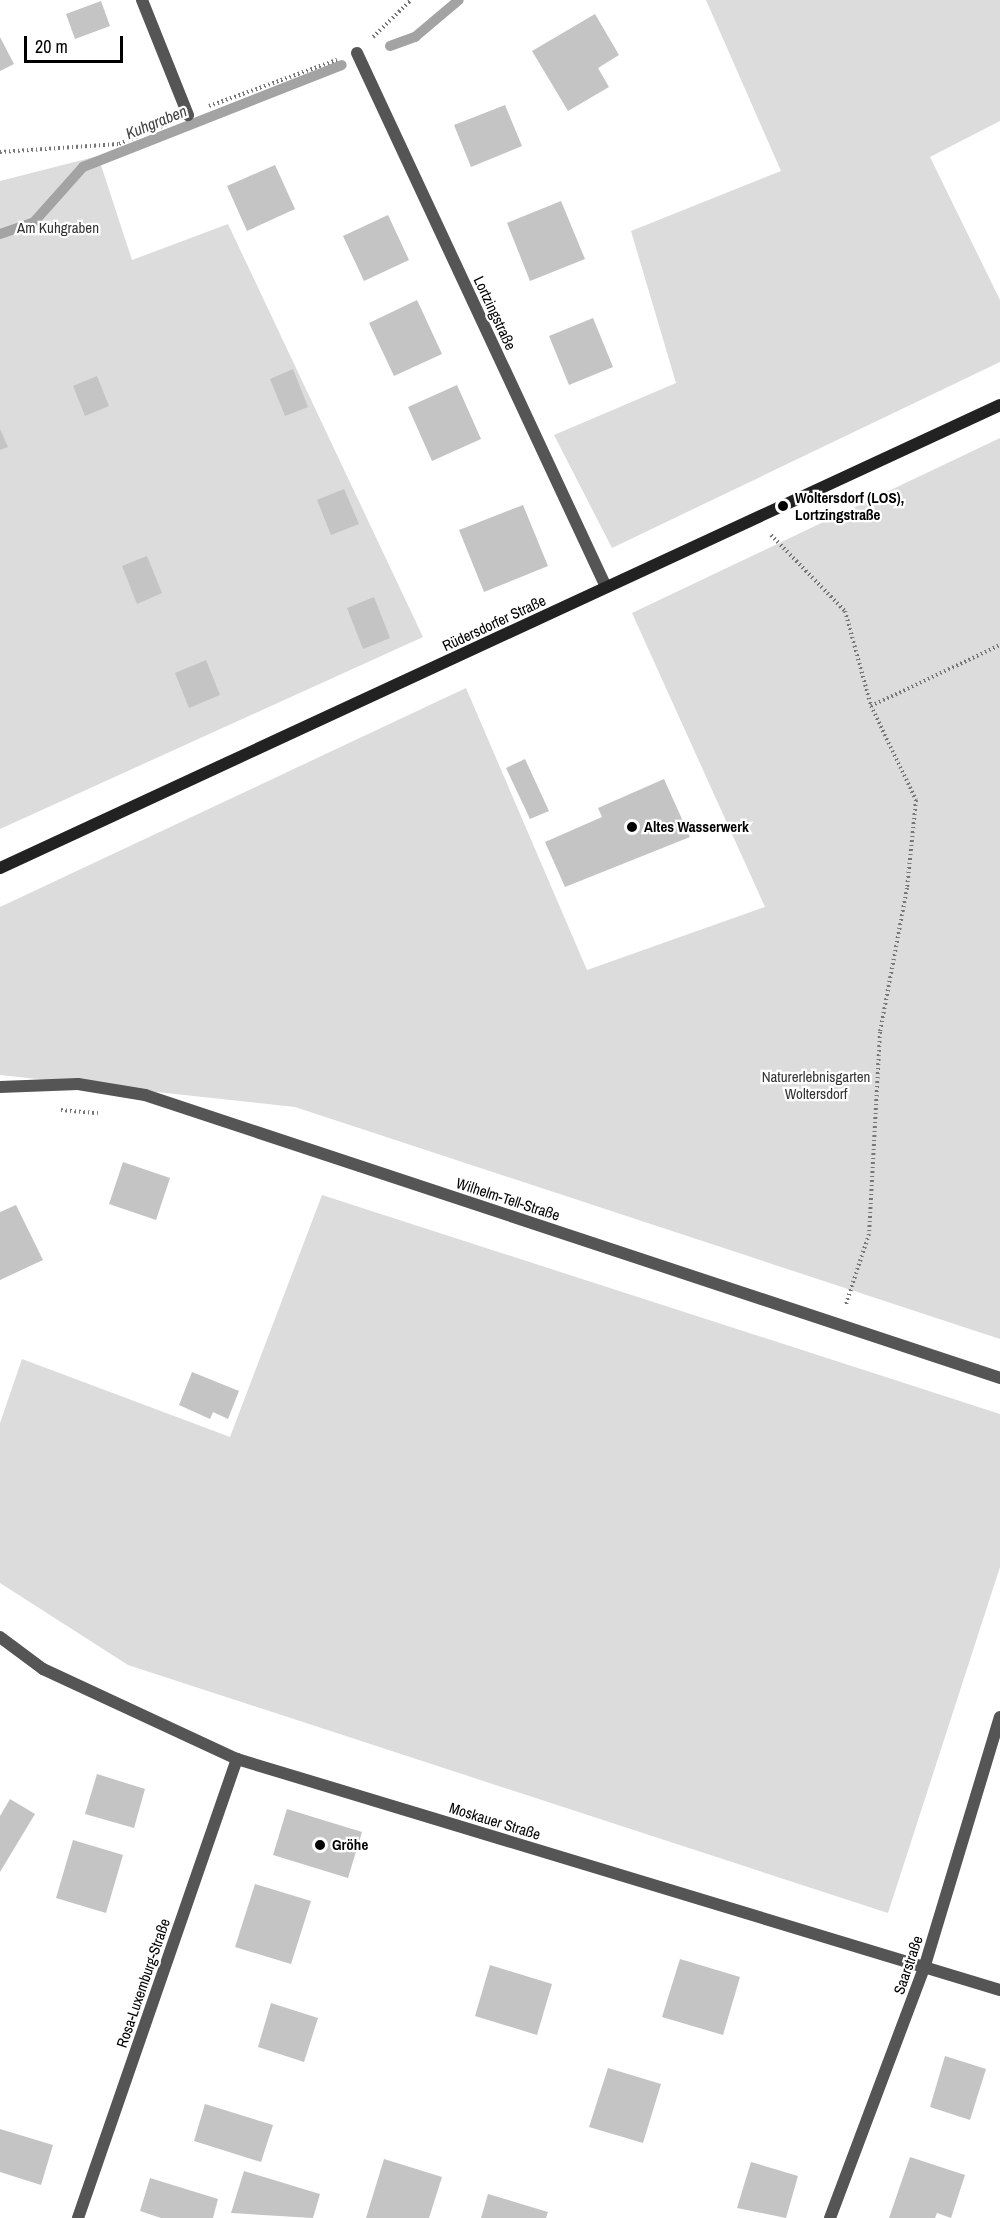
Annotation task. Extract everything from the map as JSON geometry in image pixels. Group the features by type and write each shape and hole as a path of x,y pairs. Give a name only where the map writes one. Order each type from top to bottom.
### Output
{"main road":[{"name":"Rüdersdorfer Straße","path":"0,868 1000,405"}],"street":[{"path":"142,0 188,115"},
{"name":"Lortzingstraße","path":"357,53 606,587"},
{"name":"Wilhelm-Tell-Straße","path":"0,1087 78,1084 145,1095 1000,1378"},
{"name":"Moskauer Straße","path":"0,1637 43,1669 237,1759 925,1965 1000,1990"},
{"name":"Saarstraße","path":"830,2218 925,1965 1000,1717"},
{"name":"Rosa-Luxemburg-Straße","path":"78,2218 237,1759"}],"path":[{"path":"357,53 411,0"},
{"path":"756,519 845,612 871,706 916,800 907,888 880,1032 869,1234 846,1304"},
{"path":"871,706 1000,645"},
{"path":"48,1109 104,1114"}],"green space":[{"path":"706,0 1000,0 1000,121 930,157 1000,300 1000,362 612,548 554,435 676,383 631,231 781,171"},
{"name":"Am Kuhgraben","path":"98,156 132,260 228,224 423,637 0,829 0,181"},
{"name":"Naturerlebnisgarten Woltersdorf","path":"1000,438 1000,1339 295,1107 0,1075 0,907 466,688 587,970 765,907 632,613"},
{"path":"322,1195 1000,1414 1000,1567 888,1913 128,1665 0,1583 0,1423 22,1359 230,1437"}],"building":[{"path":"101,1 110,26 75,39 66,14"},
{"path":"595,14 619,55 598,68 609,87 568,111 532,51"},
{"path":"0,37 14,64 0,71"},
{"path":"505,105 522,146 471,167 454,125"},
{"path":"275,165 295,209 247,231 227,186"},
{"path":"561,201 585,259 530,281 507,223"},
{"path":"388,215 409,260 364,281 343,236"},
{"path":"417,300 442,354 394,376 369,323"},
{"path":"593,318 613,367 569,385 549,336"},
{"path":"293,369 308,407 285,416 270,379"},
{"path":"97,376 109,406 85,416 73,386"},
{"path":"457,385 481,439 432,461 408,407"},
{"path":"0,429 8,447 0,450"},
{"path":"344,489 359,524 331,535 317,500"},
{"path":"523,505 548,566 484,592 459,530"},
{"path":"147,556 162,593 137,604 122,566"},
{"path":"374,597 390,638 363,649 347,608"},
{"path":"206,660 220,695 189,708 175,673"},
{"path":"525,759 549,811 530,819 506,768"},
{"name":"Altes Wasserwerk","path":"664,779 690,837 565,887 545,842 602,817 598,808"},
{"path":"123,1162 170,1178 156,1220 109,1204"},
{"path":"16,1205 43,1260 0,1280 0,1212"},
{"path":"192,1372 239,1391 228,1419 213,1412 210,1419 179,1405"},
{"path":"97,1774 145,1789 134,1828 85,1814"},
{"path":"10,1799 35,1814 0,1872 0,1816"},
{"path":"287,1809 362,1832 348,1878 273,1855"},
{"path":"73,1840 123,1855 106,1913 56,1898"},
{"path":"255,1884 311,1901 291,1964 235,1947"},
{"path":"680,1959 740,1977 723,2035 662,2017"},
{"path":"490,1965 552,1984 537,2035 475,2016"},
{"path":"271,2003 318,2018 304,2062 258,2047"},
{"path":"945,2056 986,2069 970,2120 930,2107"},
{"path":"608,2068 661,2084 643,2143 589,2127"},
{"path":"205,2104 273,2125 261,2162 194,2141"},
{"path":"0,2129 53,2145 41,2185 0,2172"},
{"path":"910,2157 965,2175 951,2218 937,2213 935,2218 889,2218"},
{"path":"384,2159 442,2177 429,2218 366,2218"},
{"path":"751,2162 798,2176 786,2218 737,2208"},
{"path":"244,2171 320,2194 313,2218 231,2213"},
{"path":"150,2178 218,2199 213,2218 161,2218 140,2211"},
{"path":"488,2194 548,2212 546,2218 481,2218"}],"waterway":[{"name":"Kuhgraben","path":"390,46 415,37 459,0"},
{"name":"Kuhgraben","path":"0,234 34,222 83,167 342,65"}],"place":[{"name":"Woltersdorf (LOS), Lortzingstraße","path":"783,506"},
{"name":"Altes Wasserwerk","path":"632,827"},
{"name":"Gröhe","path":"320,1845"}]}
